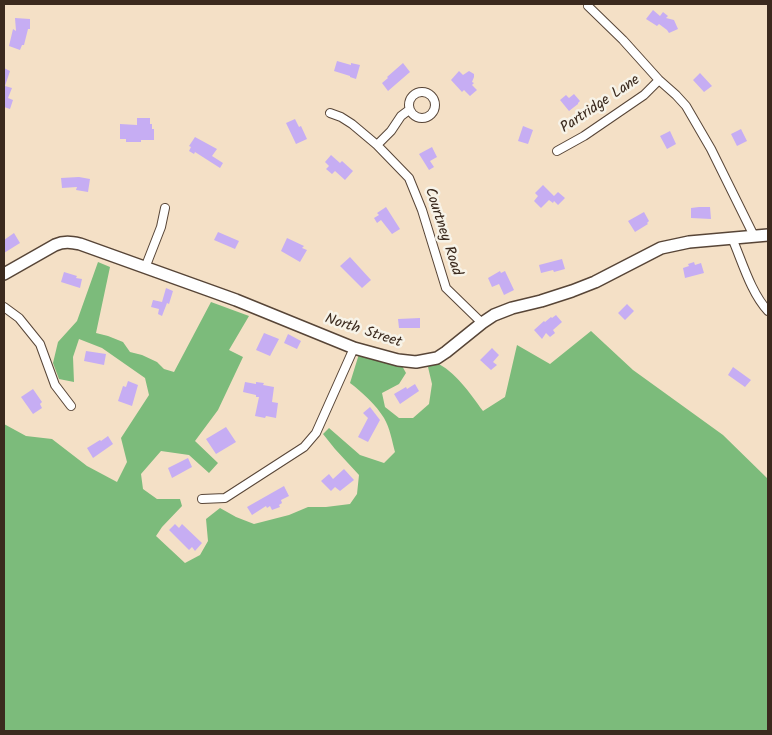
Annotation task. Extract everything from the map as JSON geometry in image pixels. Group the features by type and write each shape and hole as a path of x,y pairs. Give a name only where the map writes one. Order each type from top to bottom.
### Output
{"street":[{"path":"588,4 686,106 754,236"},
{"name":"Partridge Lane","path":"557,151 644,95 659,80"},
{"path":"377,145 391,131 401,116 409,110"},
{"name":"Courtney Road","path":"330,113 347,120 377,145 409,178 422,210 446,288 482,323"},
{"path":"145,268 161,227 165,208"},
{"name":"North Street","path":"4,274 55,244 70,242 80,244 236,300 354,348 398,360 416,362 436,358 446,352 494,315 512,308 564,294 595,282 662,248 689,242 768,235"},
{"path":"732,238 753,287 768,311"},
{"path":"4,307 19,318 40,344 55,385 71,406"},
{"path":"202,498 225,498 304,447 316,433 354,348"}],"green space":[{"path":"98,262 110,267 96,333 123,342 130,352 157,362 164,369 174,372 211,302 249,316 229,350 243,357 218,410 195,441 218,463 209,473 189,455 161,451 141,474 143,489 157,499 180,499 182,506 156,536 185,563 200,555 208,541 206,519 220,508 254,524 289,515 308,507 350,504 357,494 359,475 323,434 329,428 360,455 384,463 395,452 384,418 368,399 350,383 359,354 401,364 406,373 399,384 382,393 385,407 399,418 413,418 429,404 432,384 428,367 435,362 456,377 483,411 505,397 517,345 550,364 591,331 633,370 723,435 768,479 768,731 4,731 4,424 26,436 52,439 87,466 117,482 127,462 121,438 149,395 145,378 102,348 79,339 73,357 74,382 59,379 53,363 58,342 77,321"}],"building":[{"path":"653,10 660,16 663,12 668,16 666,18 674,20 678,29 669,33 659,24 657,26 646,19"},
{"path":"15,18 30,19 30,29 28,29 24,45 22,45 20,50 9,46 13,29 16,31"},
{"path":"337,61 351,65 351,63 360,65 356,79 334,71"},
{"path":"403,63 410,72 388,91 382,83"},
{"path":"4,68 10,71 5,86 12,88 8,98 13,100 10,109 4,107"},
{"path":"459,71 463,75 469,71 474,74 472,82 474,83 472,85 477,90 470,96 464,90 462,92 451,80"},
{"path":"700,73 712,86 704,92 693,80"},
{"path":"574,94 580,101 569,111 560,100 566,95 569,98"},
{"path":"137,118 150,118 150,124 152,124 152,129 154,129 154,140 126,142 126,139 120,139 120,124 137,125"},
{"path":"295,119 299,127 301,126 307,139 296,144 286,123"},
{"path":"523,126 533,130 528,144 518,141"},
{"path":"741,129 747,141 737,146 731,134"},
{"path":"670,131 676,144 667,149 660,136"},
{"path":"195,137 217,149 212,156 223,163 220,168 195,152 194,154 189,151 191,147 189,146"},
{"path":"432,147 437,157 430,161 434,167 429,170 419,154"},
{"path":"331,155 340,163 342,161 353,171 345,180 335,171 332,174 326,169 329,166 325,162"},
{"path":"79,177 90,179 88,192 76,190 77,187 62,188 61,178"},
{"path":"543,185 554,196 558,192 565,198 558,205 554,201 553,203 549,200 541,208 534,201 538,196 535,193"},
{"path":"386,207 400,229 392,234 381,220 377,223 374,218 379,215 377,213"},
{"path":"710,207 711,219 691,218 691,208"},
{"path":"644,212 649,221 648,224 635,232 628,221"},
{"path":"218,232 239,241 235,249 214,240"},
{"path":"14,233 20,243 4,253 4,240"},
{"path":"287,238 304,246 302,248 307,250 300,262 281,251"},
{"path":"350,257 371,280 362,288 340,266"},
{"path":"562,259 565,269 541,273 539,265"},
{"path":"694,262 695,265 701,263 704,273 685,278 683,268"},
{"path":"500,271 501,273 505,271 514,290 504,295 499,284 492,287 488,278"},
{"path":"64,272 82,279 80,288 61,282"},
{"path":"166,288 173,291 169,304 167,303 162,316 158,314 159,309 151,307 153,300 162,302"},
{"path":"627,304 634,311 625,320 618,313"},
{"path":"556,315 562,322 553,330 555,333 550,337 546,333 542,339 534,330 544,321"},
{"path":"420,318 420,328 399,328 398,319"},
{"path":"264,333 279,339 270,356 256,350"},
{"path":"288,334 301,341 297,349 284,343"},
{"path":"492,348 499,355 493,362 497,365 491,370 480,360"},
{"path":"86,351 106,354 104,365 84,361"},
{"path":"733,367 751,380 745,387 728,375"},
{"path":"128,381 138,385 132,406 118,401 123,386 126,387"},
{"path":"245,382 264,383 263,385 274,387 272,402 278,403 276,418 255,416 259,397 243,392"},
{"path":"415,384 419,391 400,404 394,394"},
{"path":"33,389 42,402 40,404 42,408 33,414 21,397"},
{"path":"370,407 380,420 368,442 358,437 368,418 363,413"},
{"path":"226,427 236,442 216,454 206,439"},
{"path":"108,436 113,444 93,458 87,448"},
{"path":"188,458 192,467 172,478 168,468"},
{"path":"344,469 354,480 340,491 335,487 331,491 321,481 329,474 333,479"},
{"path":"284,486 289,496 281,500 280,507 272,510 270,506 267,508 266,506 252,515 247,507"},
{"path":"175,524 179,528 182,524 202,543 195,551 192,547 189,550 169,530"}]}
